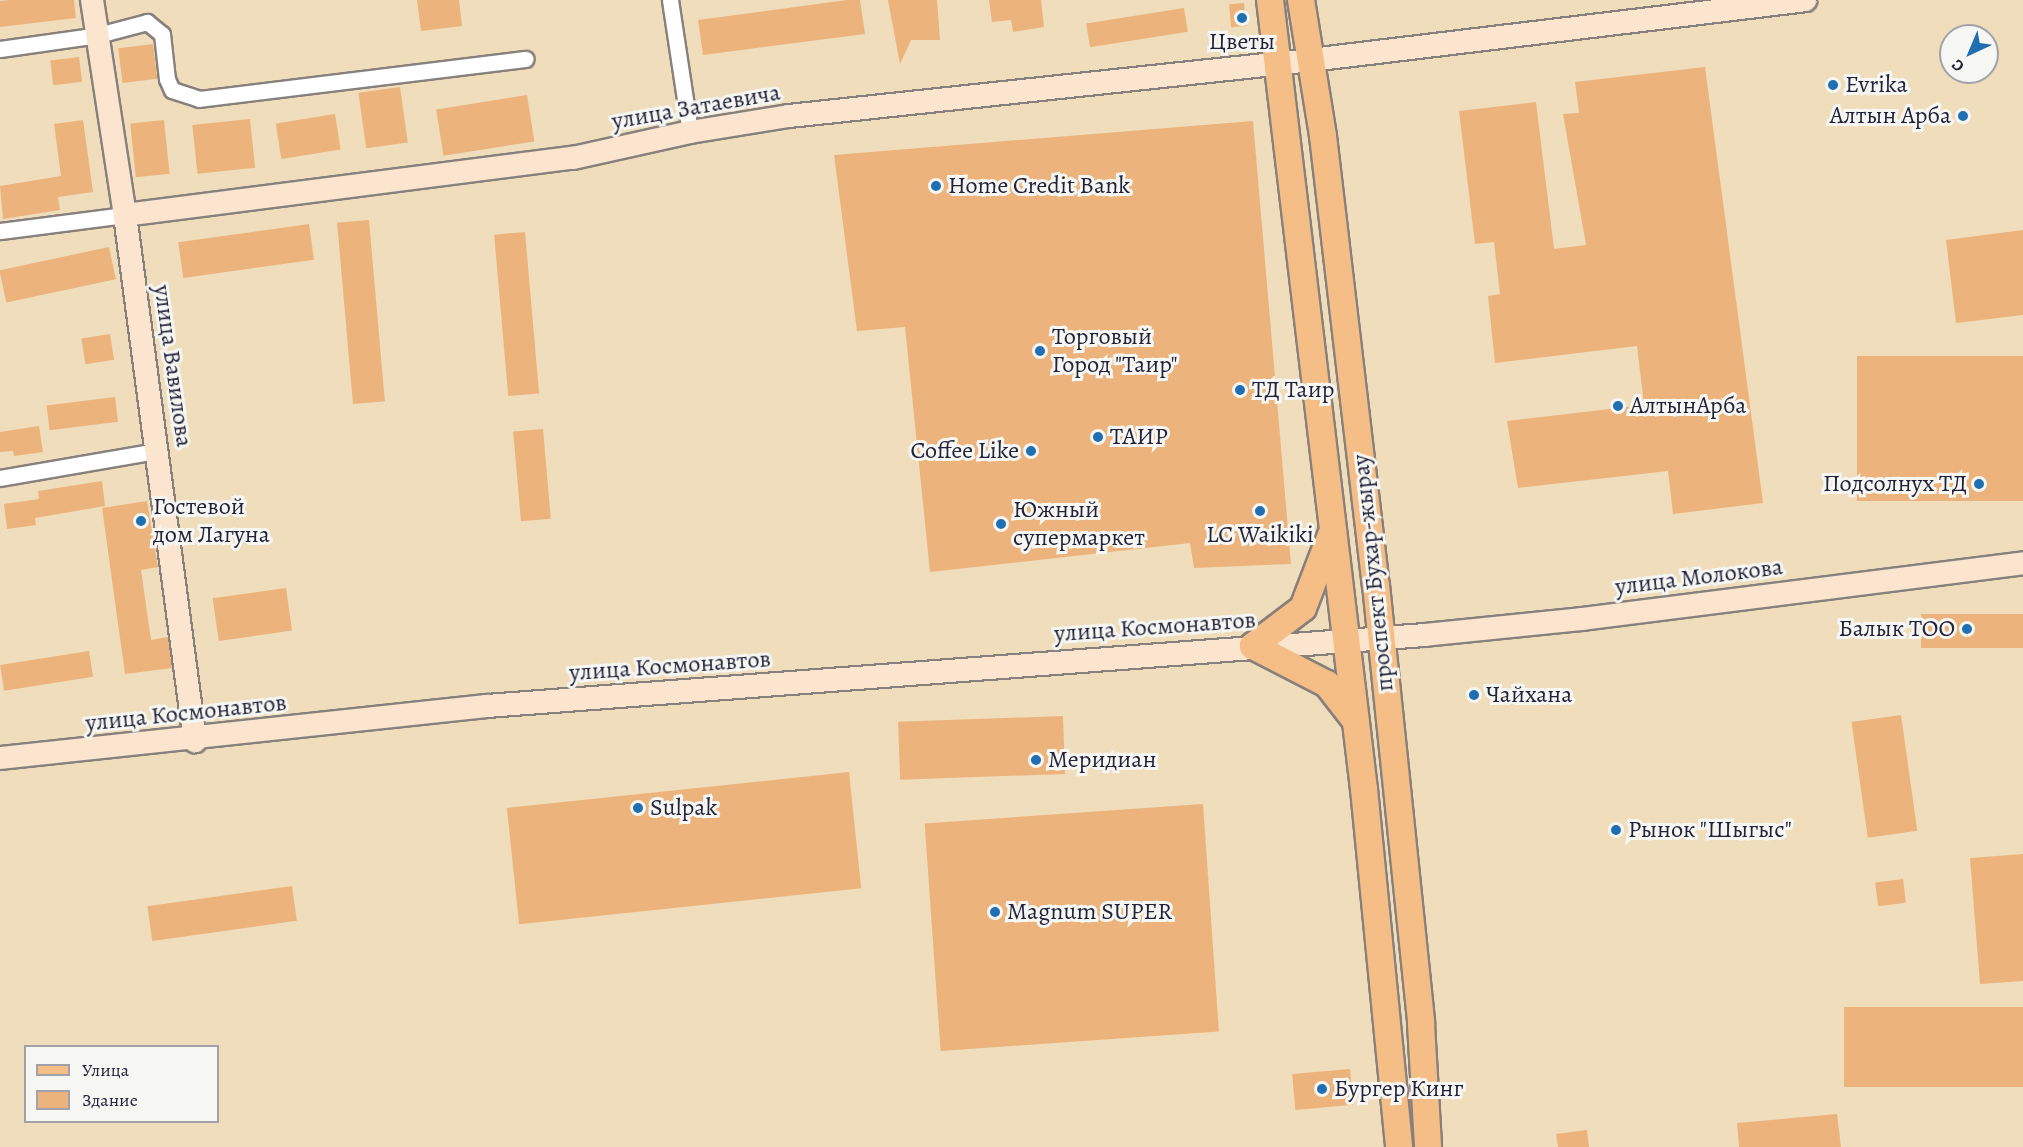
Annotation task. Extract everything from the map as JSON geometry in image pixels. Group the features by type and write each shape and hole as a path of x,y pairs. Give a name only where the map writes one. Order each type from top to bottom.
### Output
{"main road":[{"name":"проспект Бухар-жырау","path":"1270,0 1356,720 1398,1147"},
{"name":"проспект Бухар-жырау","path":"1301,0 1311,60 1356,406 1420,1024 1428,1147"},
{"path":"1333,529 1303,609 1253,646 1327,684 1356,720"}],"street":[{"name":"улица Вавилова","path":"92,0 125,215 195,741"},
{"path":"669,0 690,132"},
{"name":"улица Затаевича","path":"125,215 573,158 690,132 876,105 1356,55 1805,0"},
{"path":"0,49 98,36 147,22 158,27 172,90 199,99 526,59"},
{"path":"0,231 125,215"},
{"path":"0,478 157,451"},
{"name":"улица Молокова","path":"1346,641 1582,619 2023,562"},
{"name":"улица Космонавтов","path":"0,759 195,741 487,706 1253,646 1346,641"}],"building":[{"path":"74,0 76,18 0,27 0,1"},
{"path":"417,0 459,0 462,26 421,31"},
{"path":"860,0 865,34 703,55 698,20"},
{"path":"888,0 937,0 940,40 911,40 900,64"},
{"path":"989,0 1041,0 1044,27 1013,32 1011,20 992,22"},
{"path":"1244,3 1246,26 1231,27 1229,4"},
{"path":"1184,8 1188,32 1090,47 1086,23"},
{"path":"153,44 157,79 123,83 118,48"},
{"path":"79,57 82,82 53,85 50,61"},
{"path":"1705,67 1763,503 1673,514 1668,471 1518,488 1507,421 1644,405 1637,346 1495,363 1488,296 1500,294 1494,242 1475,244 1459,111 1536,102 1554,249 1586,245 1563,114 1579,113 1575,82"},
{"path":"400,87 408,142 366,148 358,93"},
{"path":"527,95 534,141 443,156 436,109"},
{"path":"335,114 341,150 281,159 276,123"},
{"path":"250,119 255,168 197,174 192,125"},
{"path":"83,120 93,192 58,197 60,210 3,219 0,186 61,176 54,124"},
{"path":"164,120 170,174 136,177 130,124"},
{"name":"ТАИР","path":"1253,121 1291,564 1194,568 1190,543 930,572 905,327 857,331 834,155"},
{"path":"369,220 385,401 353,404 337,223"},
{"path":"309,224 314,260 183,278 178,242"},
{"path":"2023,230 2023,315 1956,323 1946,240"},
{"path":"525,232 539,393 508,396 494,235"},
{"path":"109,247 116,279 6,303 0,270"},
{"path":"110,334 114,360 85,364 81,339"},
{"path":"1857,356 2023,356 2023,501 1857,501"},
{"path":"115,397 118,422 50,430 47,405"},
{"path":"39,426 43,452 14,456 13,451 0,452 0,432"},
{"path":"543,429 551,519 521,521 513,432"},
{"path":"102,481 105,506 35,518 36,525 7,529 4,504 39,499 38,491"},
{"path":"147,501 158,567 141,570 151,640 168,637 172,668 125,674 102,508"},
{"path":"286,588 292,631 219,641 213,598"},
{"path":"1921,614 2023,614 2023,648 1921,648"},
{"path":"89,651 93,677 4,691 0,665"},
{"path":"1901,715 1917,831 1868,838 1851,722"},
{"path":"1063,716 1065,774 900,780 898,722"},
{"path":"849,772 861,888 519,924 507,808"},
{"path":"1203,804 1219,1031 941,1051 925,823"},
{"path":"2023,854 2023,981 1980,984 1970,858"},
{"path":"1903,879 1906,903 1878,906 1875,882"},
{"path":"292,886 297,921 152,941 147,906"},
{"path":"1844,1007 2023,1007 2023,1087 1844,1087"},
{"name":"Бургер Кинг","path":"1350,1069 1353,1105 1295,1110 1292,1074"},
{"path":"1837,1114 1841,1147 1739,1147 1737,1123"},
{"path":"1587,1130 1589,1147 1558,1147 1556,1134"}],"place":[{"name":"Цветы","path":"1242,18"},
{"name":"Evrika","path":"1833,85"},
{"name":"Алтын Арба","path":"1963,116"},
{"name":"Home Credit Bank","path":"936,186"},
{"name":"Торговый Город \"Таир\"","path":"1040,351"},
{"name":"ТД Таир","path":"1240,390"},
{"name":"АлтынАрба","path":"1618,406"},
{"name":"ТАИР","path":"1098,437"},
{"name":"Coffee Like","path":"1031,451"},
{"name":"Подсолнух ТД","path":"1979,484"},
{"name":"LC Waikiki","path":"1260,511"},
{"name":"Гостевой дом Лагуна","path":"141,521"},
{"name":"Южный супермаркет","path":"1001,524"},
{"name":"Балык ТОО","path":"1967,629"},
{"name":"Чайхана","path":"1474,695"},
{"name":"Меридиан","path":"1036,760"},
{"name":"Sulpak","path":"638,808"},
{"name":"Рынок \"Шыгыс\"","path":"1616,830"},
{"name":"Magnum SUPER","path":"995,912"},
{"name":"Бургер Кинг","path":"1322,1089"}]}
